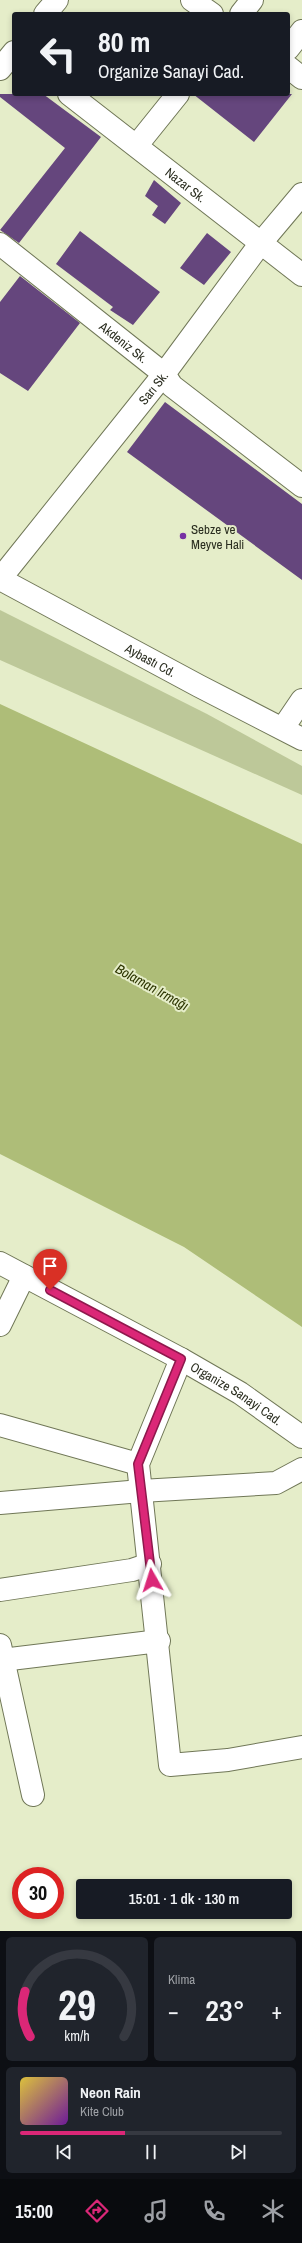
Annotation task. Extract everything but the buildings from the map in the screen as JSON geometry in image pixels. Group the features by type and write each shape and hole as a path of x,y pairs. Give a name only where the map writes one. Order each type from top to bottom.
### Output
{"street":[{"path":"47,12 57,0"},
{"path":"192,0 209,12"},
{"path":"243,12 252,0"},
{"path":"290,46 302,31"},
{"path":"0,69 12,55"},
{"path":"290,69 302,78"},
{"name":"Nazar Sk.","path":"72,96 137,145 302,276"},
{"path":"137,145 176,96"},
{"name":"Sarı Sk.","path":"0,579 164,374 260,244 302,194"},
{"name":"Akdeniz Sk.","path":"0,244 164,374 172,386 302,486"},
{"name":"Aybastı Cd.","path":"0,579 199,686 302,739"},
{"path":"283,728 302,700"},
{"name":"Organize Sanayi Cad.","path":"0,1264 181,1359 240,1393 302,1437"},
{"path":"0,1324 24,1276"},
{"path":"181,1359 138,1464 150,1564 170,1765 228,1760 302,1747"},
{"path":"0,1425 138,1464"},
{"path":"0,1503 141,1491 276,1483 302,1469"},
{"path":"0,1590 132,1570 150,1564"},
{"path":"33,1795 1,1653 158,1641"}],"shaded area":[{"path":"0,610 207,714 302,766 302,795 0,660"}],"water":[{"name":"Bolaman Irmağı","path":"0,704 302,844 302,1327 184,1247 0,1154"}],"place":[{"name":"Sebze ve Meyve Hali","path":"183,536"}],"route":[{"path":"50,1290 181,1359 138,1464 152,1580"}]}
